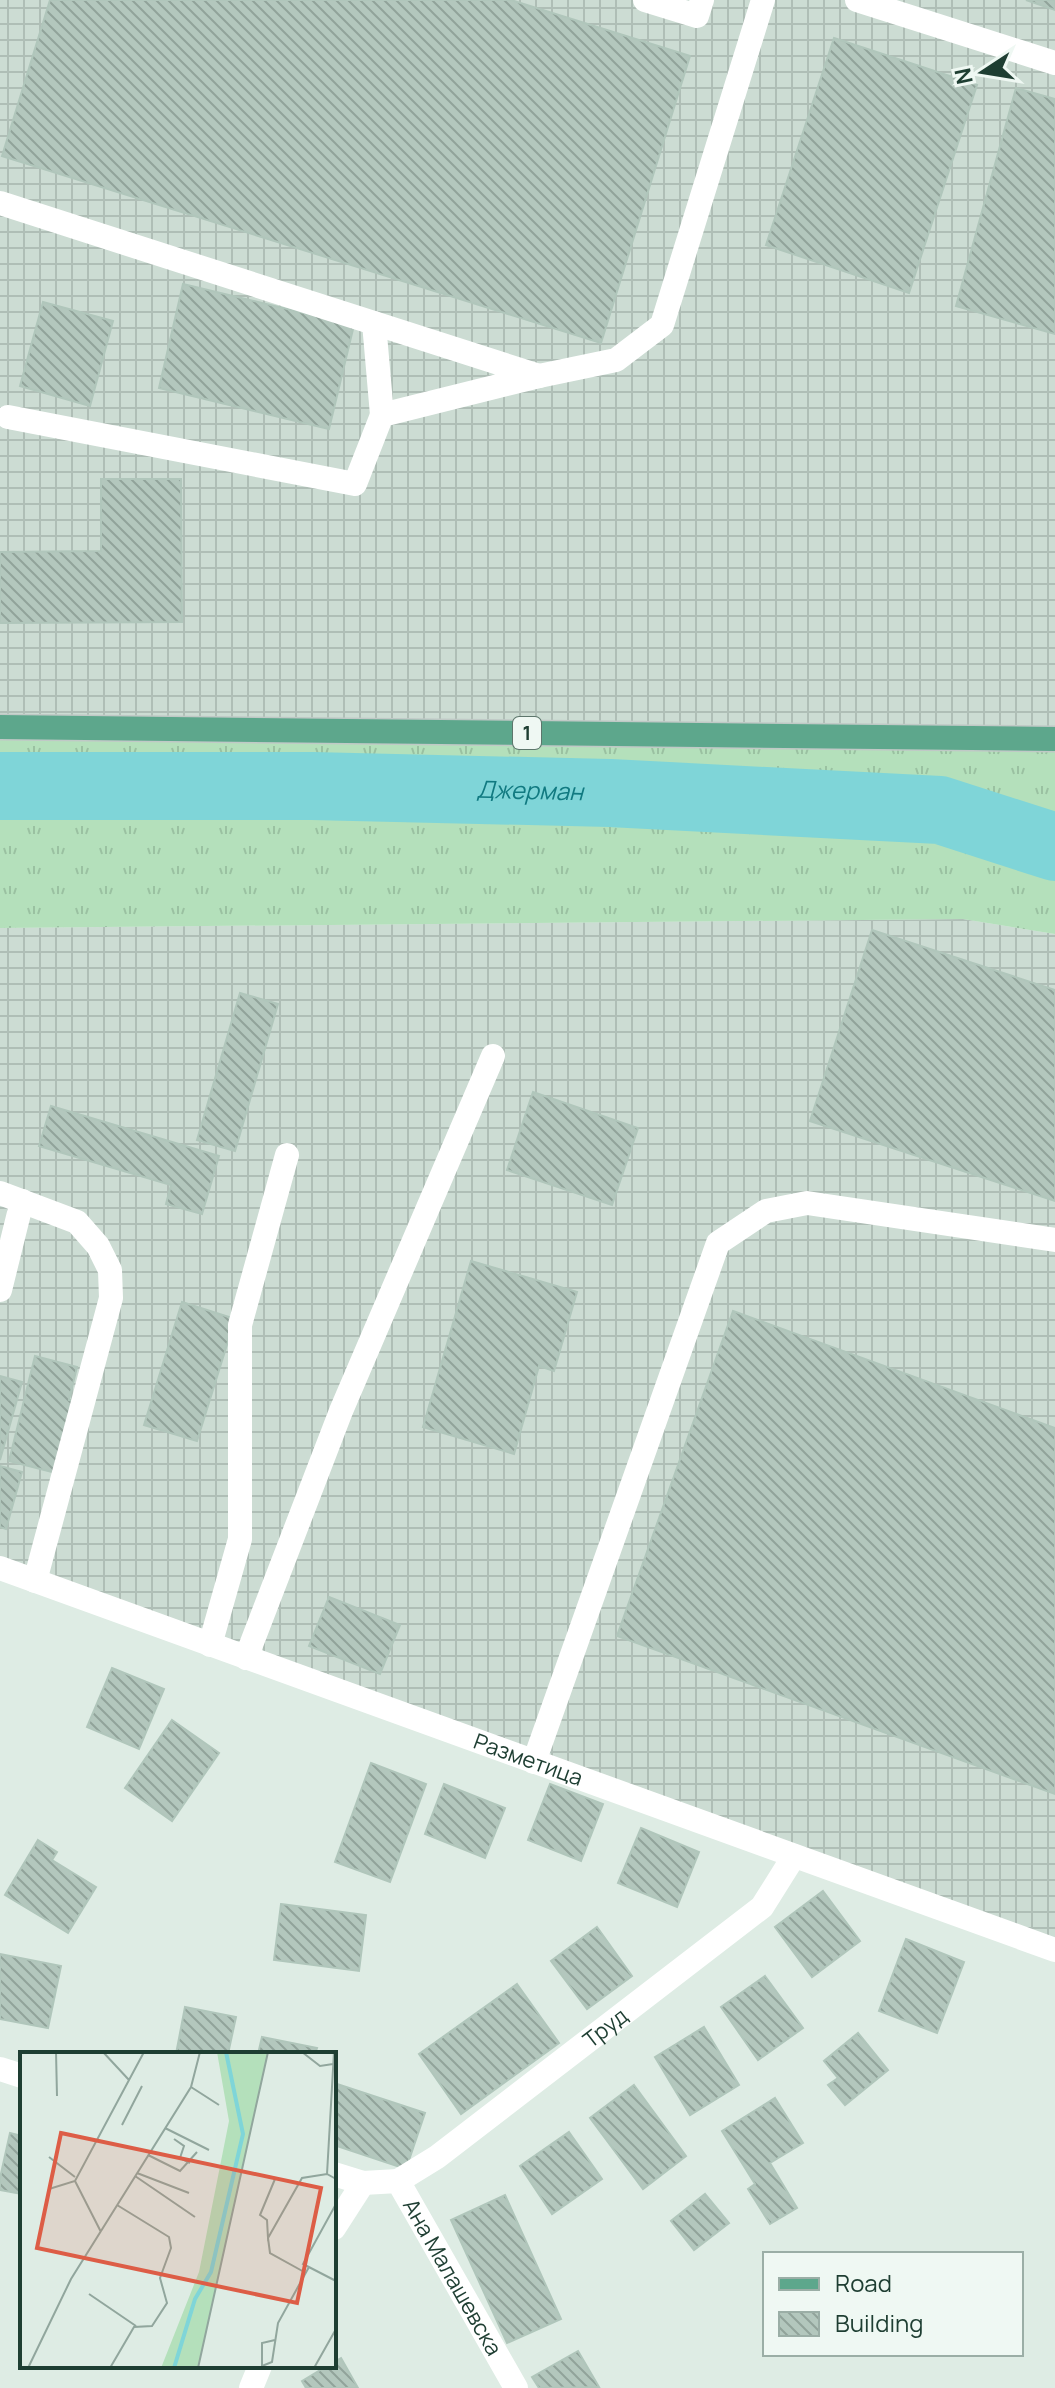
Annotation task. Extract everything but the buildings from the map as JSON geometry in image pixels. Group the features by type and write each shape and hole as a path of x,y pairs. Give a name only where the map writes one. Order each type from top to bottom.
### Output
{"main road":[{"name":"1","path":"0,727 1055,739"}],"street":[{"path":"645,0 697,16 702,0"},
{"path":"382,415 616,360 662,325 763,0"},
{"path":"857,0 1055,63"},
{"path":"0,203 539,376"},
{"path":"8,417 355,484 382,415 374,323"},
{"path":"246,1658 341,1411 493,1056"},
{"path":"210,1645 240,1539 240,1325 287,1155"},
{"path":"0,1290 11,1197 77,1222 98,1246 110,1270 111,1298 35,1581"},
{"path":"534,1762 718,1243 766,1211 807,1203 1055,1240"},
{"name":"Разметица","path":"0,1568 1055,1950"},
{"name":"Труд","path":"398,2181 437,2157 762,1907 794,1856"},
{"path":"0,2069 20,2075"},
{"name":"Ана Малашевска","path":"336,2175 363,2183 398,2181 516,2388"},
{"path":"336,2225 363,2183"},
{"path":"251,2388 259,2368"}],"shaded area":[{"path":"0,0 1055,0 1055,737 0,726"},
{"path":"963,919 1055,934 1055,1950 0,1568 0,928"}],"green space":[{"path":"0,726 1055,737 1055,934 963,919 0,928"}],"waterway":[{"name":"Джерман","path":"0,786 312,786 610,793 940,810 1055,847"}]}
